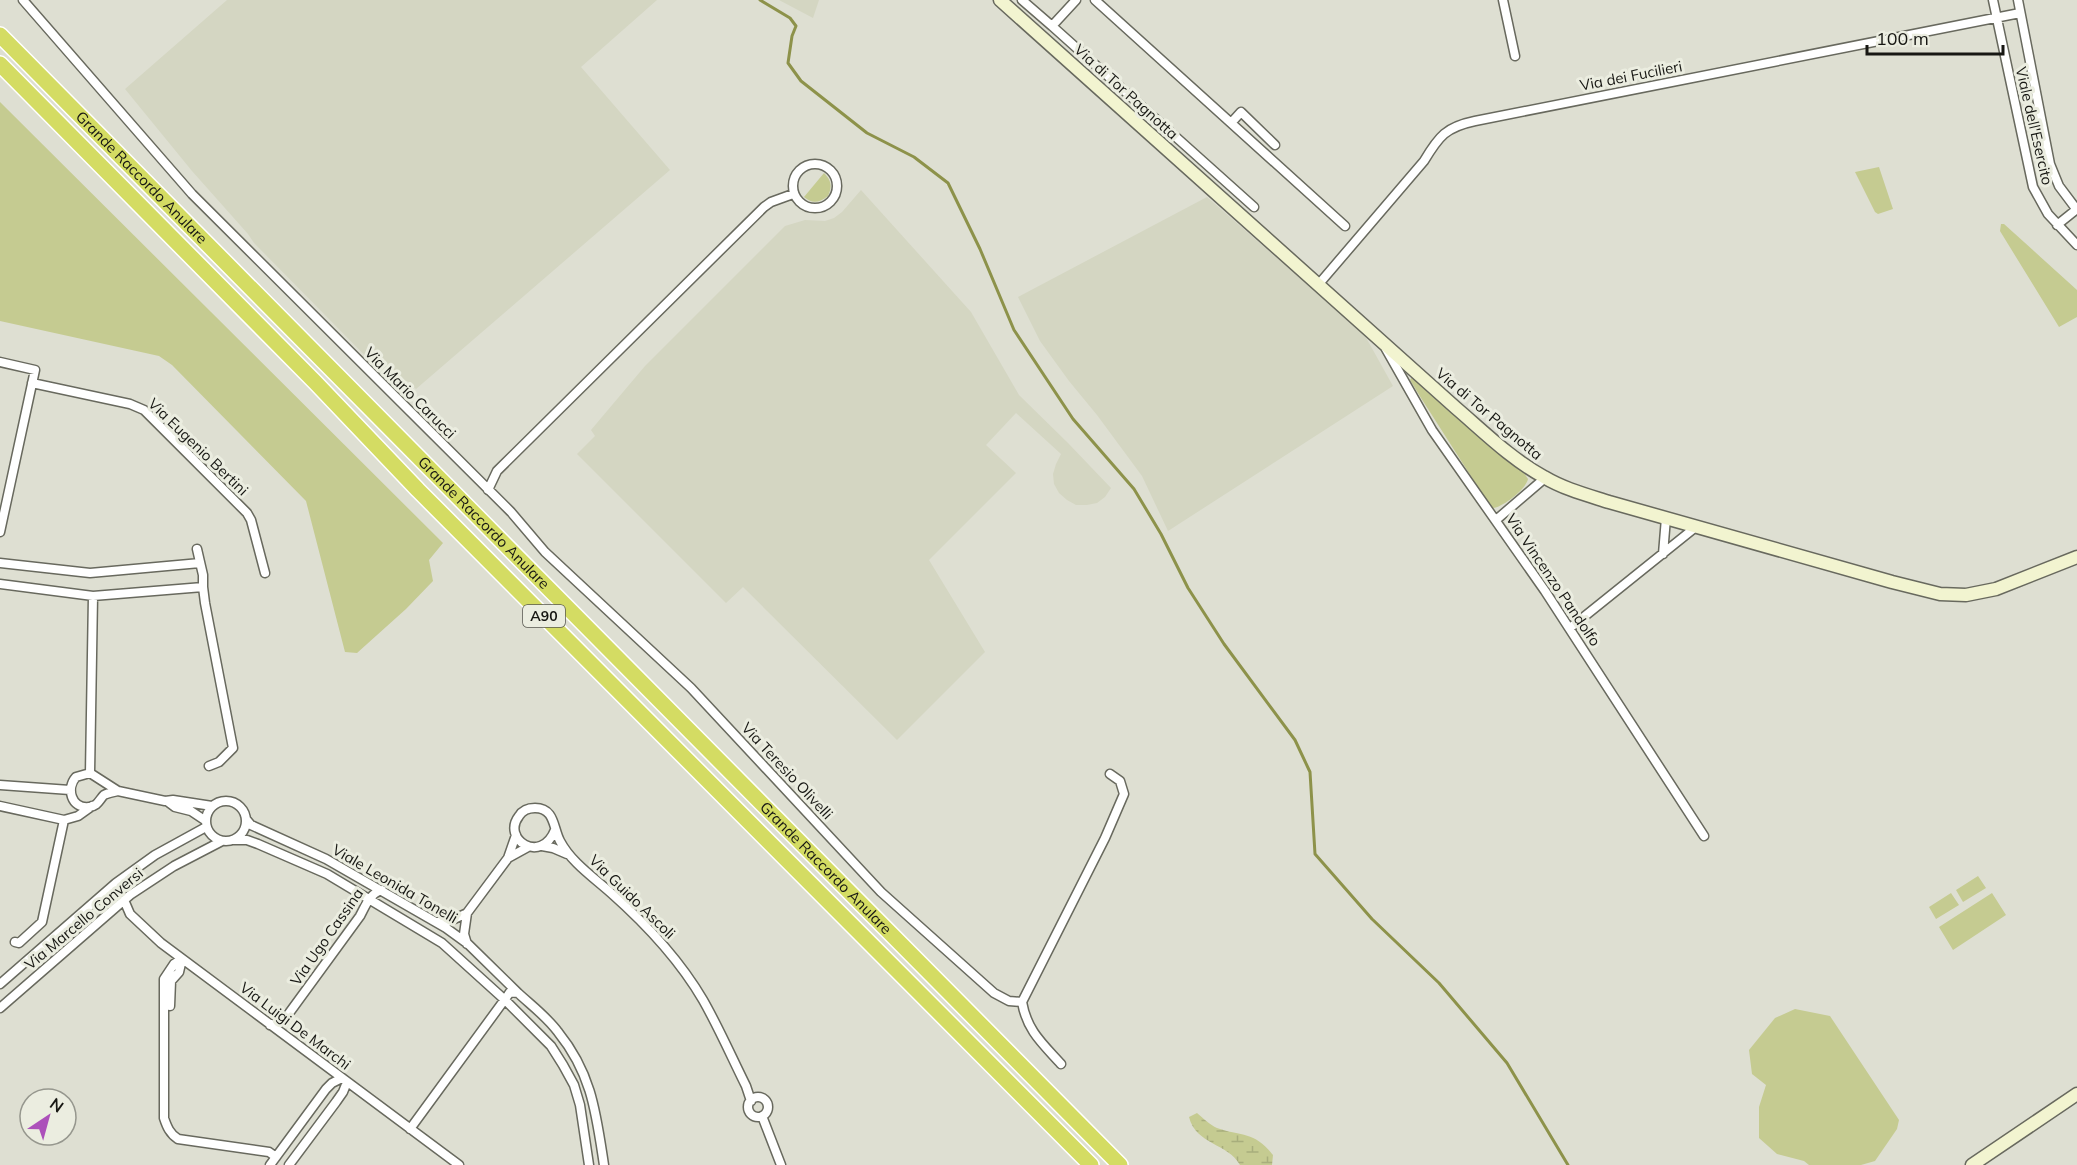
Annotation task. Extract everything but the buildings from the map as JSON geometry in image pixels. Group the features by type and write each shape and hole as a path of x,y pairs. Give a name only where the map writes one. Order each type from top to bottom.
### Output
{"highway":[{"path":"0,26 42,77"},
{"name":"Grande Raccordo Anulare","path":"0,35 1120,1165"},
{"name":"Grande Raccordo Anulare","path":"2,66 315,382 418,490 1091,1165"}],"street":[{"name":"Via Mario Carucci","path":"23,0 192,194 488,490"},
{"name":"Via di Tor Pagnotta","path":"1000,0 1502,448 1545,478 1571,490 1666,518 1911,588 1950,595 1975,594 1996,589 2077,557"},
{"path":"1023,0 1254,207"},
{"path":"1052,26 1076,0"},
{"path":"1095,0 1345,226"},
{"path":"1503,0 1515,56"},
{"name":"Viale dell'Esercito","path":"1993,0 2033,187 2044,209 2077,246"},
{"name":"Viale dell'Esercito","path":"2018,0 2052,170 2062,191 2077,209"},
{"name":"Via dei Fucilieri","path":"1318,285 1425,161 1438,140 1454,126 2020,13"},
{"path":"1231,123 1241,112 1275,145"},
{"path":"819,164 827,168 836,180 835,196 828,205 821,208 813,209 803,206 793,194 794,177 801,168 808,165 819,164"},
{"path":"488,490 497,471 764,207 793,194"},
{"path":"2057,225 2077,209"},
{"name":"Via Vincenzo Pandolfo","path":"1380,339 1432,430 1570,628 1704,836"},
{"path":"0,362 35,369 0,531"},
{"name":"Via Eugenio Bertini","path":"32,383 130,404 144,410 247,513 251,520 265,573"},
{"path":"1496,520 1545,478"},
{"name":"Via Teresio Olivelli","path":"488,490 511,512 551,558 691,688 881,892 994,993 1009,1001 1022,1002"},
{"path":"1663,554 1666,518"},
{"path":"1570,628 1697,526"},
{"path":"197,549 233,748 219,762 209,766"},
{"path":"0,563 90,573 200,563"},
{"path":"0,584 93,596 203,587"},
{"path":"90,773 93,596"},
{"path":"92,806 81,806 73,800 70,785 76,777 90,773 118,791 166,801 213,806"},
{"path":"1061,1064 1032,1032 1025,1017 1022,1002 1105,838 1124,794 1120,781 1110,774"},
{"path":"102,782 104,796"},
{"path":"0,785 70,790"},
{"path":"0,806 64,819 78,816 104,796 118,791"},
{"path":"166,801 175,807 190,811 206,824 212,835 222,841 233,840 243,831 246,819 243,811 235,803 223,801 213,806 206,815 206,824"},
{"path":"508,858 528,847 542,846 552,837 555,830 554,822 549,813 542,809 526,809 520,814 514,828 516,836 528,847"},
{"path":"15,942 19,943 42,922 64,819"},
{"name":"Viale Leonida Tonelli","path":"246,819 251,825 326,859 436,922 468,944 557,1030 577,1058 587,1080 594,1103 604,1165"},
{"name":"Via Marcello Conversi","path":"0,984 116,883 155,855 206,824"},
{"name":"Via Guido Ascoli","path":"555,830 567,854"},
{"path":"436,922 448,922 467,913 508,858 516,836"},
{"name":"Viale Leonida Tonelli","path":"233,840 247,840 327,874 442,943 505,1000 551,1046 563,1065 580,1106 590,1165"},
{"name":"Via Marcello Conversi","path":"0,1008 124,900 174,866 222,841"},
{"name":"Via Guido Ascoli","path":"542,846 567,854 619,900 667,949 703,999 753,1099"},
{"name":"Via Ugo Cassina","path":"270,1025 279,1023 287,1016 360,916 374,892 382,890"},
{"name":"Via Luigi De Marchi","path":"124,900 130,914 146,931 459,1165"},
{"path":"467,913 464,934 468,944"},
{"path":"182,959 174,964 164,979 165,1123 172,1135 178,1139 269,1152 276,1157"},
{"path":"410,1129 510,992 518,993"},
{"path":"270,1165 326,1089 332,1083 344,1080 343,1092 289,1165"},
{"path":"1972,1165 2077,1094"},
{"path":"753,1099 765,1100 768,1105 767,1112 762,1116 755,1116 750,1112 749,1105 753,1099"},
{"path":"762,1116 781,1165"},
{"path":"289,1140 301,1148"}],"shaded area":[{"path":"227,0 657,0 581,67 670,170 416,389 407,381 393,384 254,243 125,89"},
{"path":"779,0 819,0 813,18"},
{"path":"861,190 971,312 1019,395 1111,488 1097,503 1076,505 1067,500 1054,484 1053,474 1061,454 1016,413 986,445 1016,473 929,560 985,652 897,740 743,587 726,603 577,454 595,436 591,430 645,366 785,226 805,220 825,221 834,218"},
{"path":"1207,197 1364,334 1393,386 1168,531 1142,476 1040,341 1018,297"}],"green space":[{"path":"0,102 443,543 429,560 433,581 357,653 345,652 306,501 172,365 159,356 0,321"},
{"path":"1879,167 1893,209 1878,214 1855,172"},
{"path":"824,173 831,184 828,196 816,202 810,201 804,197"},
{"path":"2001,224 2004,224 2077,290 2077,317 2059,327 2000,231"},
{"path":"1412,377 1416,378 1499,453 1522,470 1528,479 1519,492 1497,507 1490,506 1410,380"},
{"path":"1978,876 1986,888 1963,902 1956,890"},
{"path":"1951,893 1959,905 1936,919 1929,907"},
{"path":"1992,893 2006,915 1953,950 1939,927"},
{"path":"1795,1009 1830,1016 1899,1120 1897,1129 1875,1161 1861,1165 1809,1165 1804,1161 1777,1154 1759,1138 1759,1107 1766,1085 1752,1074 1749,1050 1775,1018"},
{"path":"1197,1113 1217,1128 1248,1136 1260,1142 1273,1155 1272,1165 1240,1165 1228,1152 1198,1133 1189,1117"}],"waterway":[{"path":"760,0 790,18 796,26 788,63 801,81 867,133 914,157 948,183 980,249 1014,330 1073,419 1134,489 1161,534 1188,588 1224,644 1295,740 1310,772 1315,854 1372,919 1439,983 1507,1063 1568,1165"}]}
